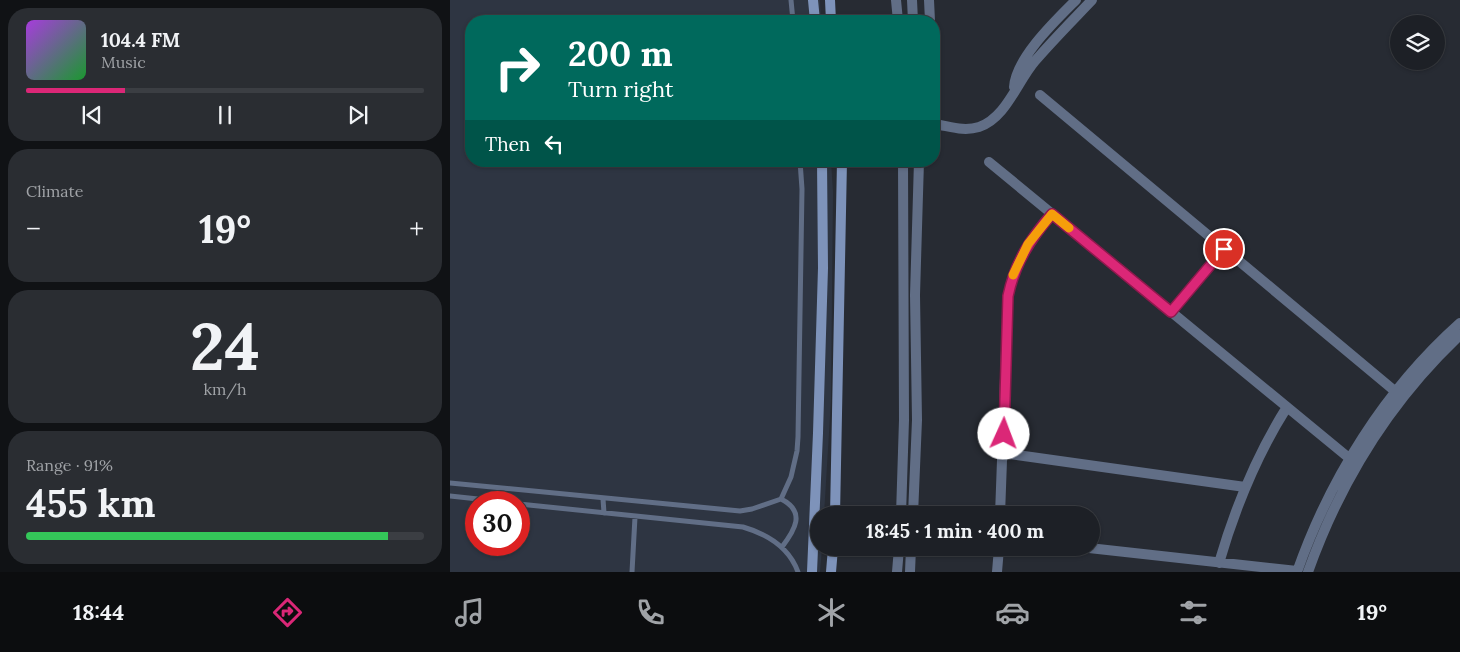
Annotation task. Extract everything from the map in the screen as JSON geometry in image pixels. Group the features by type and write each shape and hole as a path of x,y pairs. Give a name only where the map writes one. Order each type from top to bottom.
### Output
{"street":[{"path":"813,0 814,15"},
{"path":"830,0 831,15"},
{"path":"896,0 897,15"},
{"path":"912,0 913,15"},
{"path":"929,0 930,15"},
{"path":"1014,90 1017,72 1026,57 1076,0"},
{"path":"940,125 960,129 978,127 998,115 1040,56 1092,0"},
{"path":"1040,95 1396,392"},
{"path":"989,162 1349,458"},
{"path":"812,572 823,268 822,167"},
{"path":"835,506 842,167"},
{"path":"901,506 904,420 903,167"},
{"path":"913,506 917,420 915,296 919,167"},
{"path":"1001,506 1004,453 1008,296 1018,264 1028,244 1052,214"},
{"path":"1171,312 1224,249"},
{"path":"1301,572 1318,518 1349,458 1396,392 1423,359 1460,323"},
{"path":"1301,572 1352,471 1391,412 1419,378 1460,335"},
{"path":"1219,563 1245,487 1272,431 1286,407"},
{"path":"1004,453 1245,487"},
{"path":"1100,549 1301,572"},
{"path":"831,572 832,556"},
{"path":"897,572 898,556"},
{"path":"910,572 911,556"},
{"path":"998,572 999,556"}],"lane":[{"path":"791,0 792,15"},
{"path":"450,483 740,511 781,499 791,478 797,451 800,361 802,189 800,167"},
{"path":"450,496 465,498"},
{"path":"603,499 604,513"},
{"path":"781,499 792,510 796,522 795,529 782,547"},
{"path":"530,505 743,527 761,533 782,547 791,557 798,572"},
{"path":"632,572 635,517"}],"shaded area":[{"path":"450,0 820,0 821,15 465,15 465,167 831,167 833,192 831,400 825,506 810,506 810,556 821,556 820,572 450,572"}],"slow traffic":[{"path":"1013,275 1028,244 1052,214 1069,228"}],"route":[{"path":"1004,434 1008,296 1010,285 1022,254 1034,235 1052,214 1171,312 1224,249"}]}
